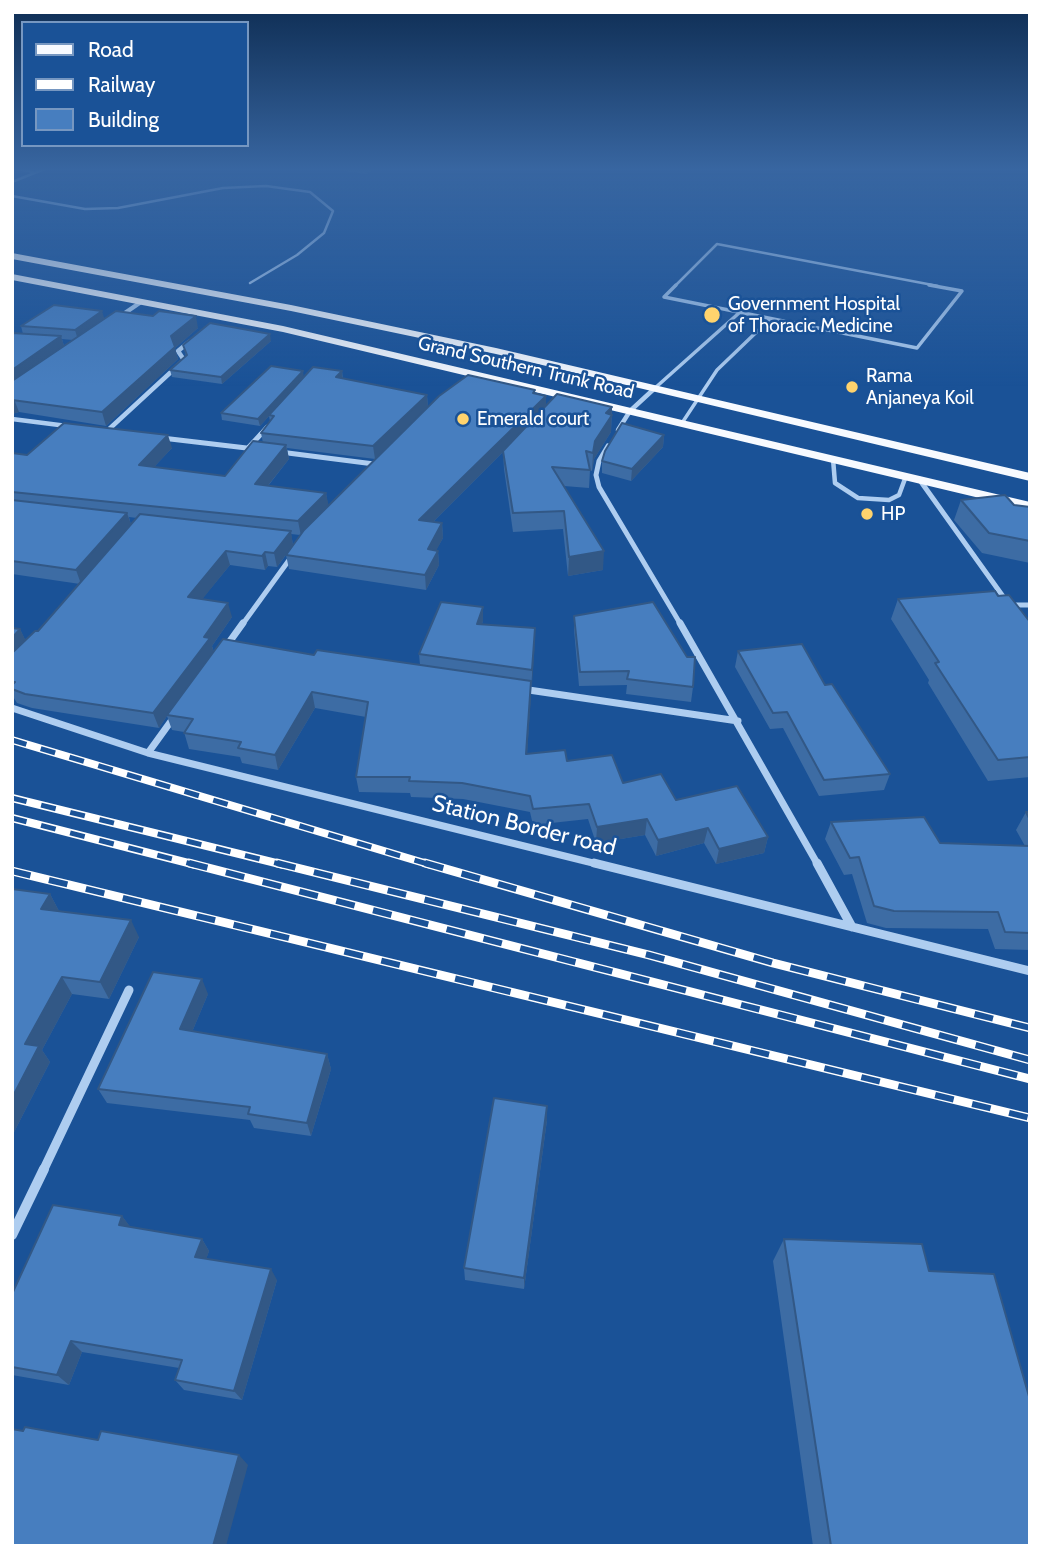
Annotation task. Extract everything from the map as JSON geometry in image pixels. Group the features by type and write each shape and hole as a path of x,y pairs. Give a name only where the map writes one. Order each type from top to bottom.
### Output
{"main road":[{"name":"Grand Southern Trunk Road","path":"12,256 305,311 655,388 1030,477"},
{"name":"Grand Southern Trunk Road","path":"12,277 219,317 472,373 1030,506"}],"street":[{"path":"110,323 141,302"},
{"path":"209,326 219,317"},
{"path":"107,431 184,360 178,351 199,334"},
{"path":"462,382 472,373"},
{"path":"655,388 630,411 599,461 596,475 599,487 738,722 852,927"},
{"path":"557,405 566,395"},
{"path":"12,419 80,428"},
{"path":"247,448 273,419"},
{"path":"93,429 120,433"},
{"path":"158,437 260,450"},
{"path":"273,451 374,464"},
{"path":"365,473 384,455"},
{"path":"919,480 1016,615"},
{"path":"219,656 296,551"},
{"path":"1009,605 1030,605"},
{"path":"227,646 241,648"},
{"path":"517,689 738,722"},
{"name":"Station Border road","path":"12,708 148,753 1030,971"},
{"path":"148,753 179,710"},
{"path":"12,1234 129,990"}],"lane":[{"path":"250,283 297,255 315,241"},
{"path":"717,244 962,291 917,348 739,313 664,297 717,244"},
{"path":"655,388 739,313"},
{"path":"682,423 717,370 769,320"},
{"path":"833,459 835,483 858,498 889,500 899,495 906,476"}],"building":[{"path":"54,305 102,311 75,330 21,326"},
{"path":"116,311 153,316 159,311 196,316 171,336 175,347 102,412 12,400 12,381"},
{"path":"210,323 270,334 221,377 170,370 187,355 183,345"},
{"path":"12,333 61,336 12,370"},
{"path":"271,366 303,371 258,419 221,413"},
{"path":"313,367 342,371 336,377 427,395 373,446 261,433 274,416 269,415"},
{"path":"468,375 535,390 533,393 546,396 419,520 442,523 428,549 438,551 425,575 286,555 304,530 439,396"},
{"path":"557,394 612,407 606,413 612,415 595,441 593,453 586,451 590,470 552,467 604,551 569,557 564,511 513,513 503,451"},
{"path":"64,423 168,435 139,465 225,476 253,441 286,445 255,484 326,493 298,521 12,492 12,453 27,455"},
{"path":"622,423 664,435 632,469 602,461"},
{"path":"1005,495 1014,505 1030,507 1030,541 989,533 961,500"},
{"path":"12,500 127,513 76,570 12,561"},
{"path":"140,514 291,531 274,553 265,552 262,556 226,551 188,597 228,603 204,637 210,638 153,713 25,694 12,689 15,682 12,682 12,653 38,631"},
{"path":"995,591 998,596 1009,595 1030,622 1030,757 998,760 935,663 939,662 898,599"},
{"path":"441,602 483,607 477,624 535,628 532,670 419,654"},
{"path":"653,602 687,657 695,657 693,687 627,679 629,671 580,672 574,616"},
{"path":"12,628 20,629 12,638"},
{"path":"223,639 314,655 317,650 531,681 526,754 565,750 567,761 612,755 623,783 661,774 676,800 737,786 768,837 719,849 708,828 658,840 647,819 597,827 589,804 533,809 530,796 462,783 409,781 410,777 356,777 368,702 312,692 275,755 238,748 241,742 184,733 193,719 167,715"},
{"path":"802,644 825,685 832,684 890,774 824,780 787,712 773,713 738,651"},
{"path":"924,817 940,843 1030,846 1030,933 1005,932 998,912 894,911 874,906 859,857 850,858 831,822"},
{"path":"12,889 50,894 41,909 131,920 100,982 62,977 25,1044 39,1046 12,1098"},
{"path":"153,972 202,979 180,1029 327,1054 307,1123 248,1114 250,1107 98,1089"},
{"path":"494,1098 547,1106 524,1278 464,1268"},
{"path":"53,1205 122,1216 119,1225 202,1239 195,1257 271,1269 234,1391 175,1380 182,1360 71,1341 57,1375 12,1367 12,1294"},
{"path":"784,1239 922,1244 929,1271 994,1274 1030,1400 1030,1546 831,1546"},
{"path":"25,1427 98,1440 101,1431 239,1455 213,1546 12,1546 12,1429 23,1431"}],"railway":[{"path":"12,740 431,865"},
{"path":"12,798 284,865"},
{"path":"12,818 196,865"},
{"path":"189,863 1030,1079"},
{"path":"277,863 649,955 1030,1060"},
{"path":"425,863 773,963 1030,1028"},
{"path":"12,871 1030,1118"}],"place":[{"name":"Government Hospital of Thoracic Medicine","path":"712,315"},
{"name":"Rama Anjaneya Koil","path":"852,387"},
{"name":"Emerald court","path":"463,419"},
{"name":"HP","path":"867,514"}]}
